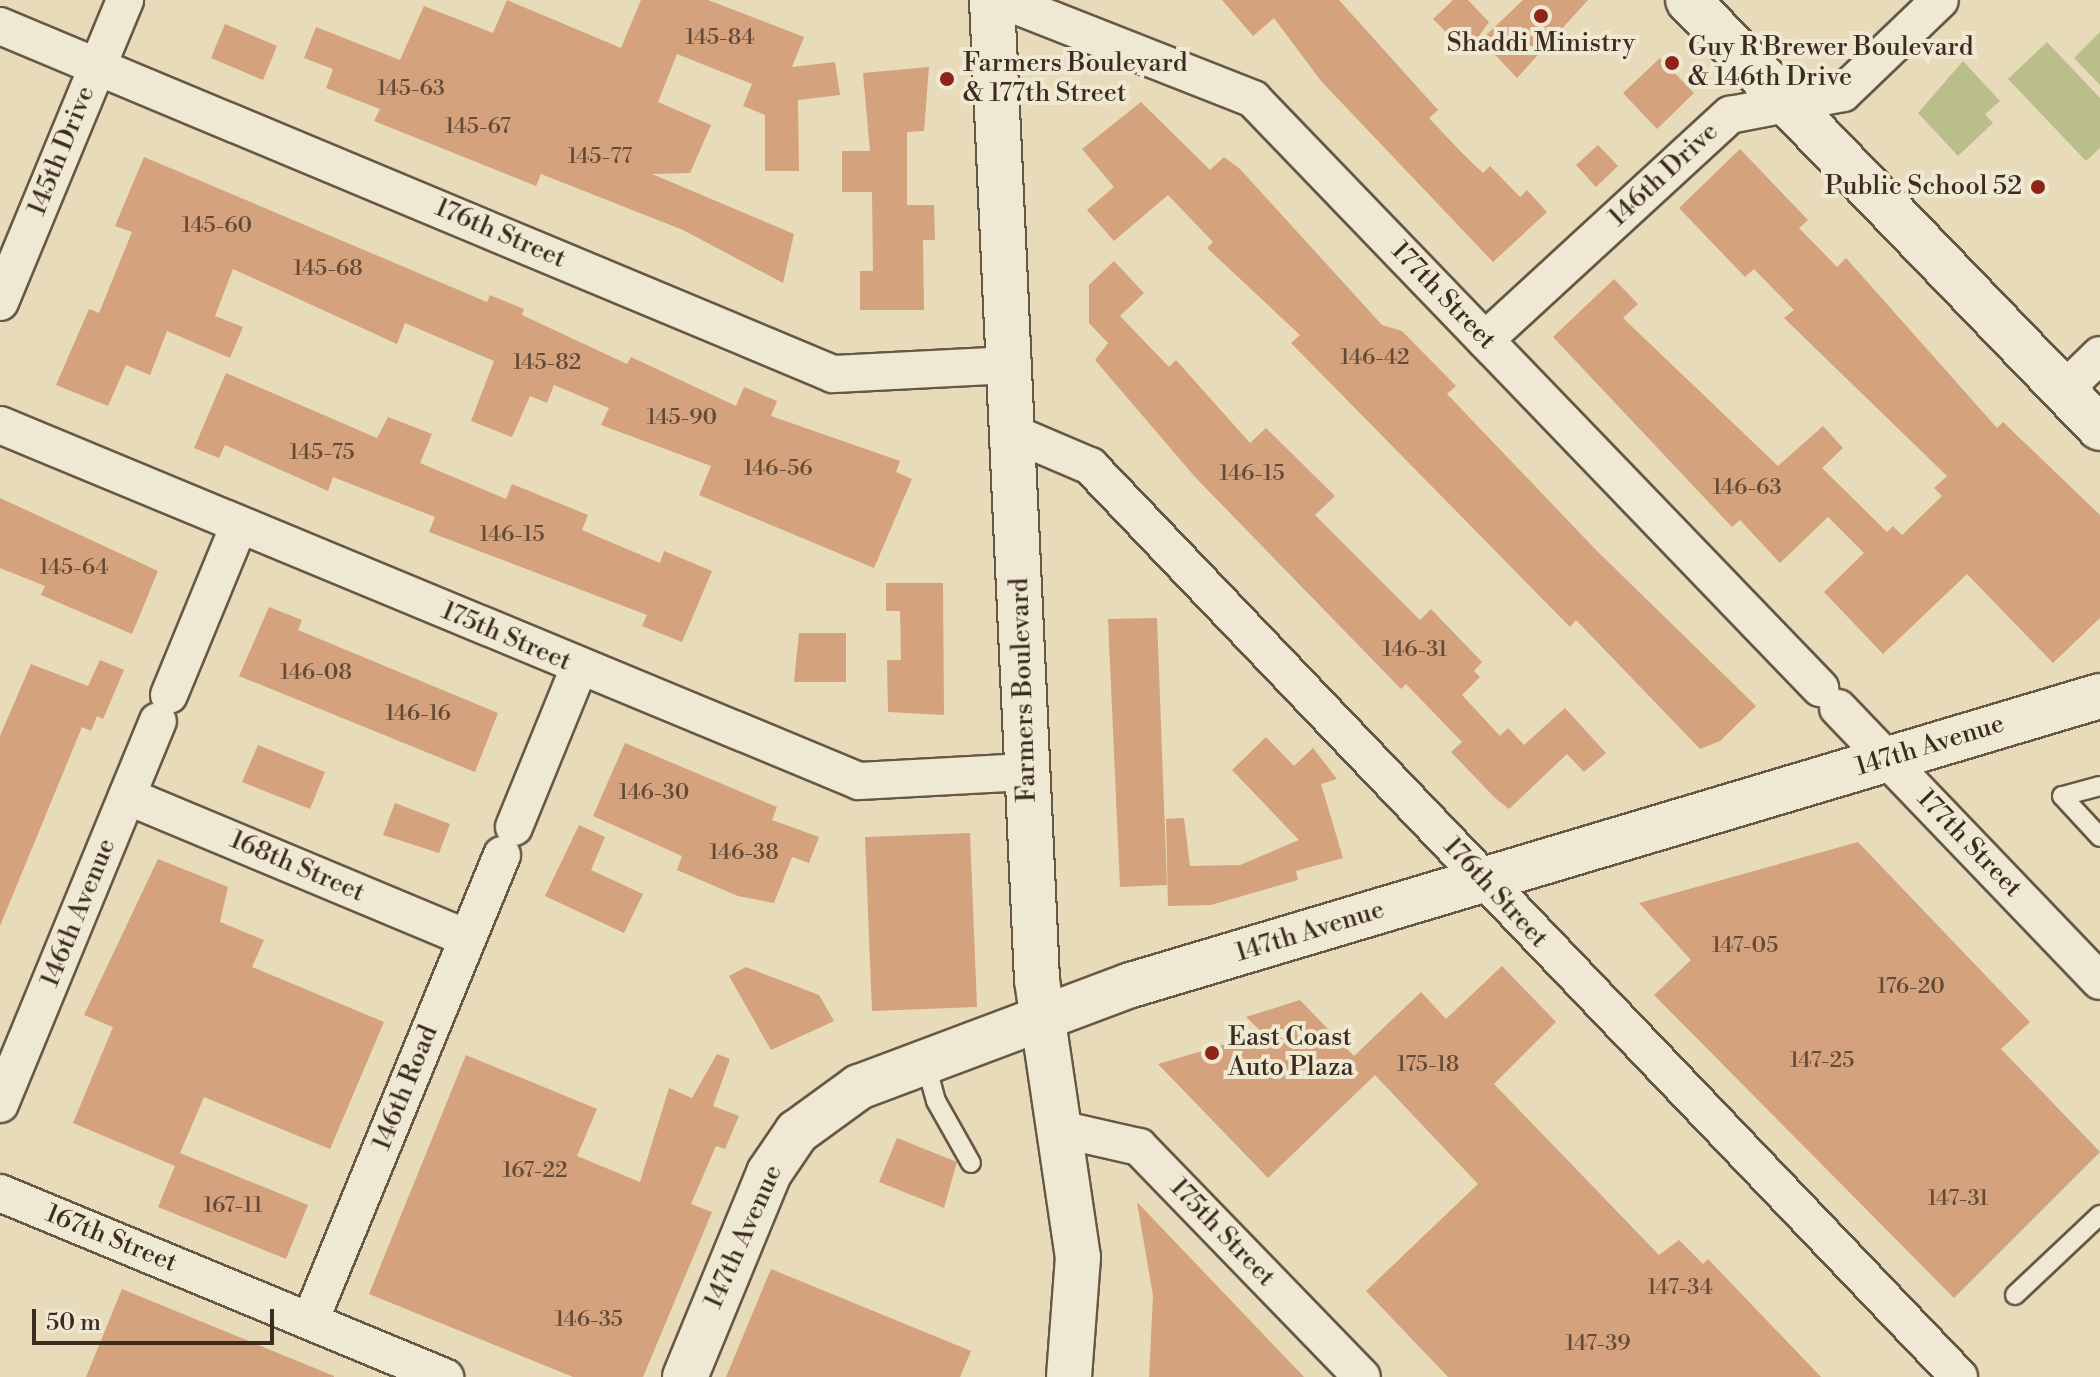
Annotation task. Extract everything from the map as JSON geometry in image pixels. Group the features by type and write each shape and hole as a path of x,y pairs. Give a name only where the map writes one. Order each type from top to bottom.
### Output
{"main road":[{"name":"Farmers Boulevard","path":"992,0 1012,365 1026,772 1043,1018 1078,1257 1069,1377"},
{"path":"1688,0 2100,428"},
{"name":"147th Avenue","path":"685,1377 756,1197 790,1141 838,1099 925,1061 1043,1018 1482,879 2100,696"}],"street":[{"name":"145th Drive","path":"0,302 125,0"},
{"name":"177th Street","path":"1002,0 1253,99 2100,981"},
{"name":"146th Drive","path":"1485,340 1730,115 1843,93 1940,0"},
{"name":"176th Street","path":"0,26 833,374 1012,365"},
{"path":"2064,390 2100,355"},
{"name":"175th Street","path":"0,425 579,668 859,781 1026,772"},
{"name":"176th Street","path":"1015,434 1090,466 1959,1377"},
{"name":"146th Avenue","path":"0,1104 239,525"},
{"name":"146th Road","path":"310,1321 579,668"},
{"name":"168th Street","path":"127,796 467,938"},
{"name":"175th Street","path":"1060,1129 1139,1147 1362,1377"},
{"name":"167th Street","path":"0,1193 445,1377"}],"lane":[{"path":"2100,786 2062,796 2100,837"},
{"path":"925,1061 936,1101 971,1163"},
{"path":"2015,1295 2100,1215"}],"green space":[{"path":"2100,32 2100,85 2074,58"},
{"path":"2047,42 2100,98 2100,148 2086,161 2008,79"},
{"path":"1963,61 2000,101 1985,114 1993,123 1958,156 1918,113"}],"building":[{"path":"507,0 621,48 641,0 708,0 804,37 792,67 835,62 840,95 798,100 799,171 765,171 765,115 743,106 752,84 677,54 658,102 711,125 690,173 652,174 794,234 783,283 683,230 541,174 536,186 374,121 380,109 326,88 333,69 304,58 316,27 400,60 424,6 493,33"},
{"path":"1222,0 1339,0 1438,110 1429,118 1463,154 1483,173 1490,166 1520,197 1527,190 1547,212 1493,262 1321,81 1274,18 1253,36"},
{"path":"1453,0 1468,0 1489,22 1467,53 1433,19"},
{"path":"1523,0 1588,0 1517,78 1481,40"},
{"path":"225,24 277,46 263,80 211,58"},
{"path":"1660,58 1694,93 1657,129 1623,93"},
{"path":"929,67 924,131 907,132 907,205 934,205 935,240 923,240 924,310 860,310 860,271 873,271 872,192 842,192 842,151 870,151 863,73"},
{"path":"1141,102 1210,170 1224,157 1240,169 1382,325 1402,331 1456,386 1447,394 1596,550 1756,706 1720,741 1700,749 1576,620 1570,627 1291,343 1300,335 1207,248 1213,242 1168,195 1114,241 1087,210 1114,187 1082,149"},
{"path":"1598,145 1618,166 1596,187 1576,165"},
{"path":"1740,149 1808,220 1799,228 1837,267 1846,258 1997,428 2003,422 2100,515 2100,618 2053,663 1967,574 1883,654 1824,592 1864,553 1828,517 1780,563 1740,520 1732,527 1553,337 1614,279 1638,304 1623,318 1778,466 1823,426 1843,448 1822,468 1887,532 1893,526 1902,535 1942,496 1934,488 1947,476 1784,318 1794,310 1754,269 1745,277 1679,208"},
{"path":"144,157 487,302 490,295 524,309 522,315 627,364 631,357 736,406 744,387 777,401 771,416 900,461 896,472 912,479 874,568 699,495 711,466 601,425 609,408 554,385 547,403 530,396 512,437 471,421 494,361 405,323 397,344 233,269 215,316 243,327 230,358 167,331 150,375 126,365 108,406 56,385 89,309 99,313 132,232 115,226"},
{"path":"1114,261 1144,293 1120,316 1169,367 1176,360 1250,443 1266,428 1335,496 1315,515 1420,620 1431,609 1482,662 1474,671 1480,677 1462,695 1500,736 1508,728 1524,745 1565,708 1606,753 1584,772 1567,754 1509,809 1495,798 1451,752 1462,742 1406,684 1401,689 1195,477 1095,360 1108,343 1089,323 1089,285"},
{"path":"226,373 377,438 388,417 432,434 420,463 506,499 512,484 588,515 582,530 660,563 664,551 712,571 682,642 642,626 647,615 429,532 435,517 333,477 328,491 225,445 219,458 194,448"},
{"path":"0,498 158,571 132,634 41,595 45,586 0,568"},
{"path":"886,583 943,583 944,715 888,712 887,660 901,660 900,611 886,611"},
{"path":"269,607 302,620 298,630 498,713 475,772 239,676"},
{"path":"1157,618 1167,885 1120,887 1108,619"},
{"path":"799,633 846,633 846,682 794,682"},
{"path":"100,660 124,670 103,719 97,716 91,731 82,727 0,926 0,736 31,664 88,686"},
{"path":"1266,737 1294,766 1313,748 1337,779 1321,784 1343,858 1296,871 1298,880 1211,905 1168,906 1166,819 1184,818 1190,866 1240,865 1299,840 1232,770"},
{"path":"625,743 777,807 772,820 819,837 809,863 792,857 774,903 738,896 677,870 682,856 593,816"},
{"path":"258,745 325,772 310,809 242,782"},
{"path":"395,803 450,824 439,853 383,835"},
{"path":"579,825 605,837 591,870 643,894 624,933 545,896"},
{"path":"970,833 977,1007 872,1011 865,837"},
{"path":"1858,842 2030,1022 2001,1049 2100,1152 1954,1298 1654,995 1691,960 1639,903"},
{"path":"158,859 228,887 220,922 264,940 252,967 384,1022 330,1149 204,1097 180,1153 308,1205 286,1259 158,1207 175,1166 73,1123 113,1027 84,1015"},
{"path":"1502,966 1556,1022 1494,1084 1659,1255 1679,1240 1703,1264 1708,1259 1821,1377 1448,1377 1366,1291 1478,1184 1375,1075 1268,1178 1158,1064 1263,1033 1246,1017 1300,1000 1354,1056 1421,992 1446,1019"},
{"path":"746,967 819,995 834,1021 771,1050 729,976"},
{"path":"717,1054 730,1059 713,1106 739,1116 725,1149 716,1146 691,1204 712,1212 643,1377 573,1377 369,1294 466,1055 597,1109 577,1156 640,1182 669,1088 692,1098"},
{"path":"897,1138 957,1162 944,1208 879,1182"},
{"path":"1137,1202 1304,1377 1149,1377 1153,1296"},
{"path":"771,1269 971,1351 960,1377 726,1377"},
{"path":"122,1289 334,1376 334,1377 86,1377"}],"place":[{"name":"Shaddi Ministry","path":"1541,16"},
{"name":"Guy R Brewer Boulevard & 146th Drive","path":"1672,63"},
{"name":"Farmers Boulevard & 177th Street","path":"947,79"},
{"name":"Public School 52","path":"2038,187"},
{"name":"East Coast Auto Plaza","path":"1212,1053"}]}
